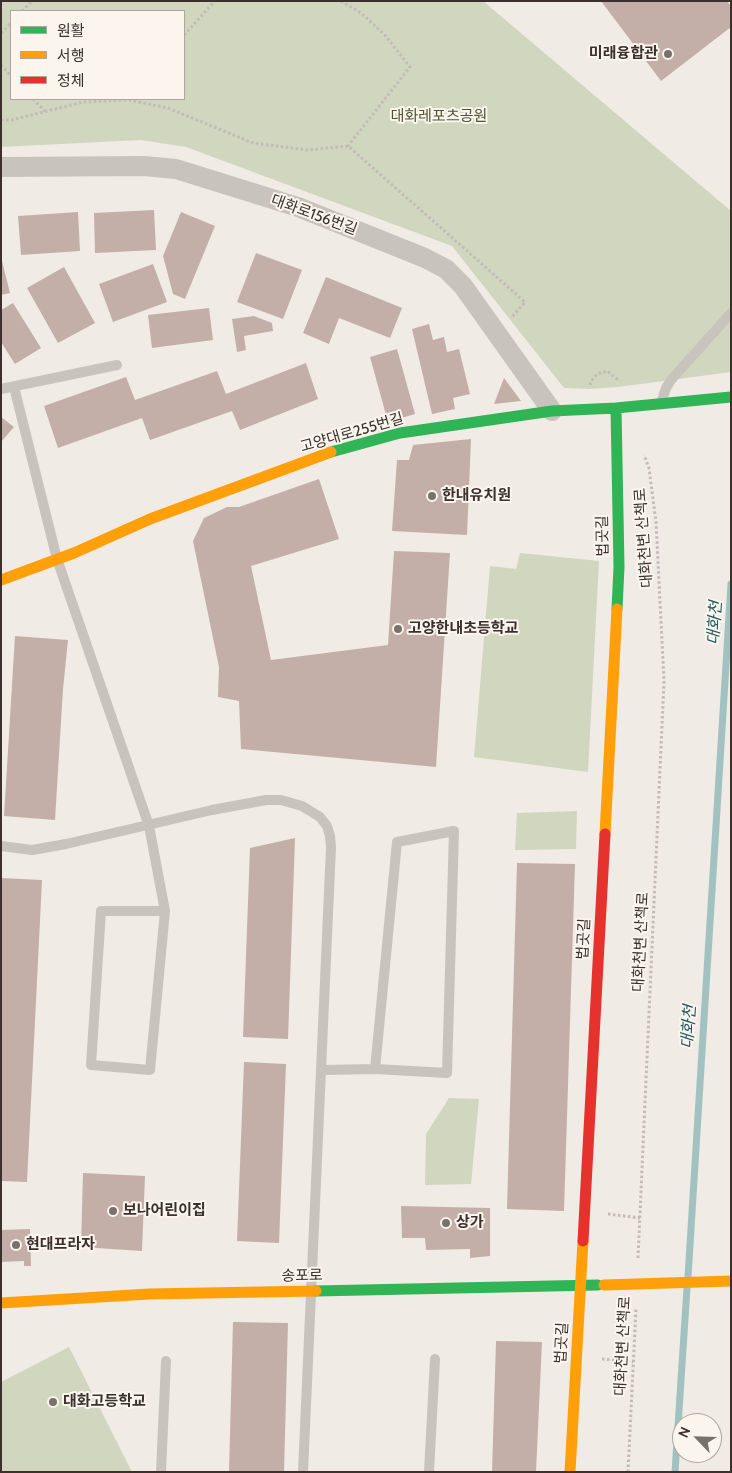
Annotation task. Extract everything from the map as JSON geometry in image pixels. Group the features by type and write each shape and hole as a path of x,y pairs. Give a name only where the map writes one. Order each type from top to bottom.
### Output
{"street":[{"name":"대화로156번길","path":"1,167 144,166 176,169 298,207 425,258 446,269 462,286 552,411"},
{"name":"고양대로255번길","path":"1,580 57,559 150,519 322,454 400,433 552,411 616,408 731,397"},
{"name":"법곳길","path":"570,1472 619,568 616,408"},
{"name":"송포로","path":"1,1303 149,1294 580,1286 731,1281"}],"lane":[{"path":"660,404 671,380 731,313"},
{"path":"1,389 117,366"},
{"path":"14,387 57,559 149,826 165,911 150,1070 91,1065 101,911 165,911"},
{"path":"1,846 32,850 149,826 220,808 266,800 281,800 302,806 320,817 326,826 331,846 303,1472"},
{"path":"321,1070 375,1069 447,1073 454,830 397,842 375,1069"},
{"path":"429,1472 435,1359"},
{"path":"161,1472 166,1361"}],"path":[{"path":"23,10 32,1"},
{"path":"185,34 216,1"},
{"path":"134,100 168,108 253,143 308,150 348,146 410,67 385,35 361,13 341,1"},
{"path":"1,33 10,24"},
{"path":"1,65 10,75"},
{"path":"34,100 45,111"},
{"path":"1,120 12,120 83,102 114,100"},
{"path":"348,146 525,302 510,320"},
{"name":"대화천변 산책로","path":"638,1266 664,681 656,522 649,468 642,451"},
{"path":"601,1213 640,1218"},
{"name":"대화천변 산책로","path":"628,1472 636,1304"},
{"path":"594,1358 633,1362"}],"green space":[{"name":"대화레포츠공원","path":"1,1 483,1 731,211 731,372 618,387 564,388 452,246 186,147 141,140 1,147"},
{"path":"520,553 599,561 588,772 474,757 490,566 516,569"},
{"path":"577,811 576,849 515,850 517,813"},
{"path":"449,1098 479,1099 471,1184 425,1185 426,1134"},
{"name":"대화고등학교","path":"69,1347 132,1472 1,1472 1,1382"}],"building":[{"name":"미래융합관","path":"601,1 727,1 731,6 731,27 661,81"},
{"path":"154,210 156,250 95,253 94,213"},
{"path":"78,212 80,251 21,255 18,216"},
{"path":"181,212 215,226 185,299 173,294 163,256"},
{"path":"256,253 302,270 283,319 237,302"},
{"path":"1,257 10,293 1,295"},
{"path":"153,264 167,302 113,322 99,284"},
{"path":"64,267 95,323 58,343 27,288"},
{"path":"326,277 402,308 390,338 339,318 329,344 303,333"},
{"path":"13,303 41,348 15,364 1,342 1,310"},
{"path":"209,308 213,340 152,348 148,315"},
{"path":"254,316 272,323 273,331 244,336 246,350 237,352 232,319"},
{"path":"429,324 433,340 444,337 447,352 459,349 470,394 453,398 455,409 432,414 412,329"},
{"path":"397,349 415,414 388,422 370,357"},
{"path":"306,363 318,399 240,430 232,411 150,440 142,418 58,448 44,406 126,377 135,400 217,371 226,394"},
{"path":"504,378 521,401 494,404"},
{"path":"1,417 14,427 1,442"},
{"name":"한내유치원","path":"471,439 467,535 392,531 397,460 409,460 413,445"},
{"path":"319,479 339,539 251,566 271,660 388,645 394,551 450,553 436,767 241,749 239,701 218,697 219,667 193,541 204,518 227,507 239,507"},
{"path":"15,636 68,640 55,820 4,816"},
{"path":"295,838 288,1039 243,1037 250,848"},
{"path":"517,863 575,864 564,1211 507,1209"},
{"path":"1,878 42,880 27,1182 1,1181"},
{"path":"244,1062 286,1064 279,1243 237,1241"},
{"name":"보나어린이집","path":"83,1173 145,1176 142,1251 81,1247"},
{"name":"상가","path":"401,1206 490,1208 490,1256 470,1258 470,1249 426,1250 425,1238 402,1238"},
{"name":"현대프라자","path":"30,1229 31,1266 24,1266 24,1261 1,1262 1,1230"},
{"path":"233,1322 288,1323 284,1472 229,1472"},
{"path":"496,1341 542,1342 536,1472 492,1472"}],"waterway":[{"name":"대화천","path":"688,1277 731,584"},
{"name":"대화천","path":"675,1472 687,1288"}],"traffic: fast":[{"path":"331,452 400,433 552,411 616,408 731,397"},
{"path":"616,408 619,567 617,609"},
{"path":"316,1291 598,1285"}],"traffic: slow":[{"path":"1,580 74,553 150,519 331,452"},
{"path":"605,834 617,609"},
{"path":"570,1472 583,1241"},
{"path":"604,1285 731,1281"},
{"path":"1,1303 149,1294 316,1291"}],"traffic: jam":[{"path":"583,1241 605,834"}],"place":[{"name":"미래융합관","path":"668,54"},
{"name":"한내유치원","path":"432,496"},
{"name":"고양한내초등학교","path":"398,629"},
{"name":"보나어린이집","path":"113,1211"},
{"name":"상가","path":"446,1223"},
{"name":"현대프라자","path":"16,1245"},
{"name":"대화고등학교","path":"53,1402"}]}
